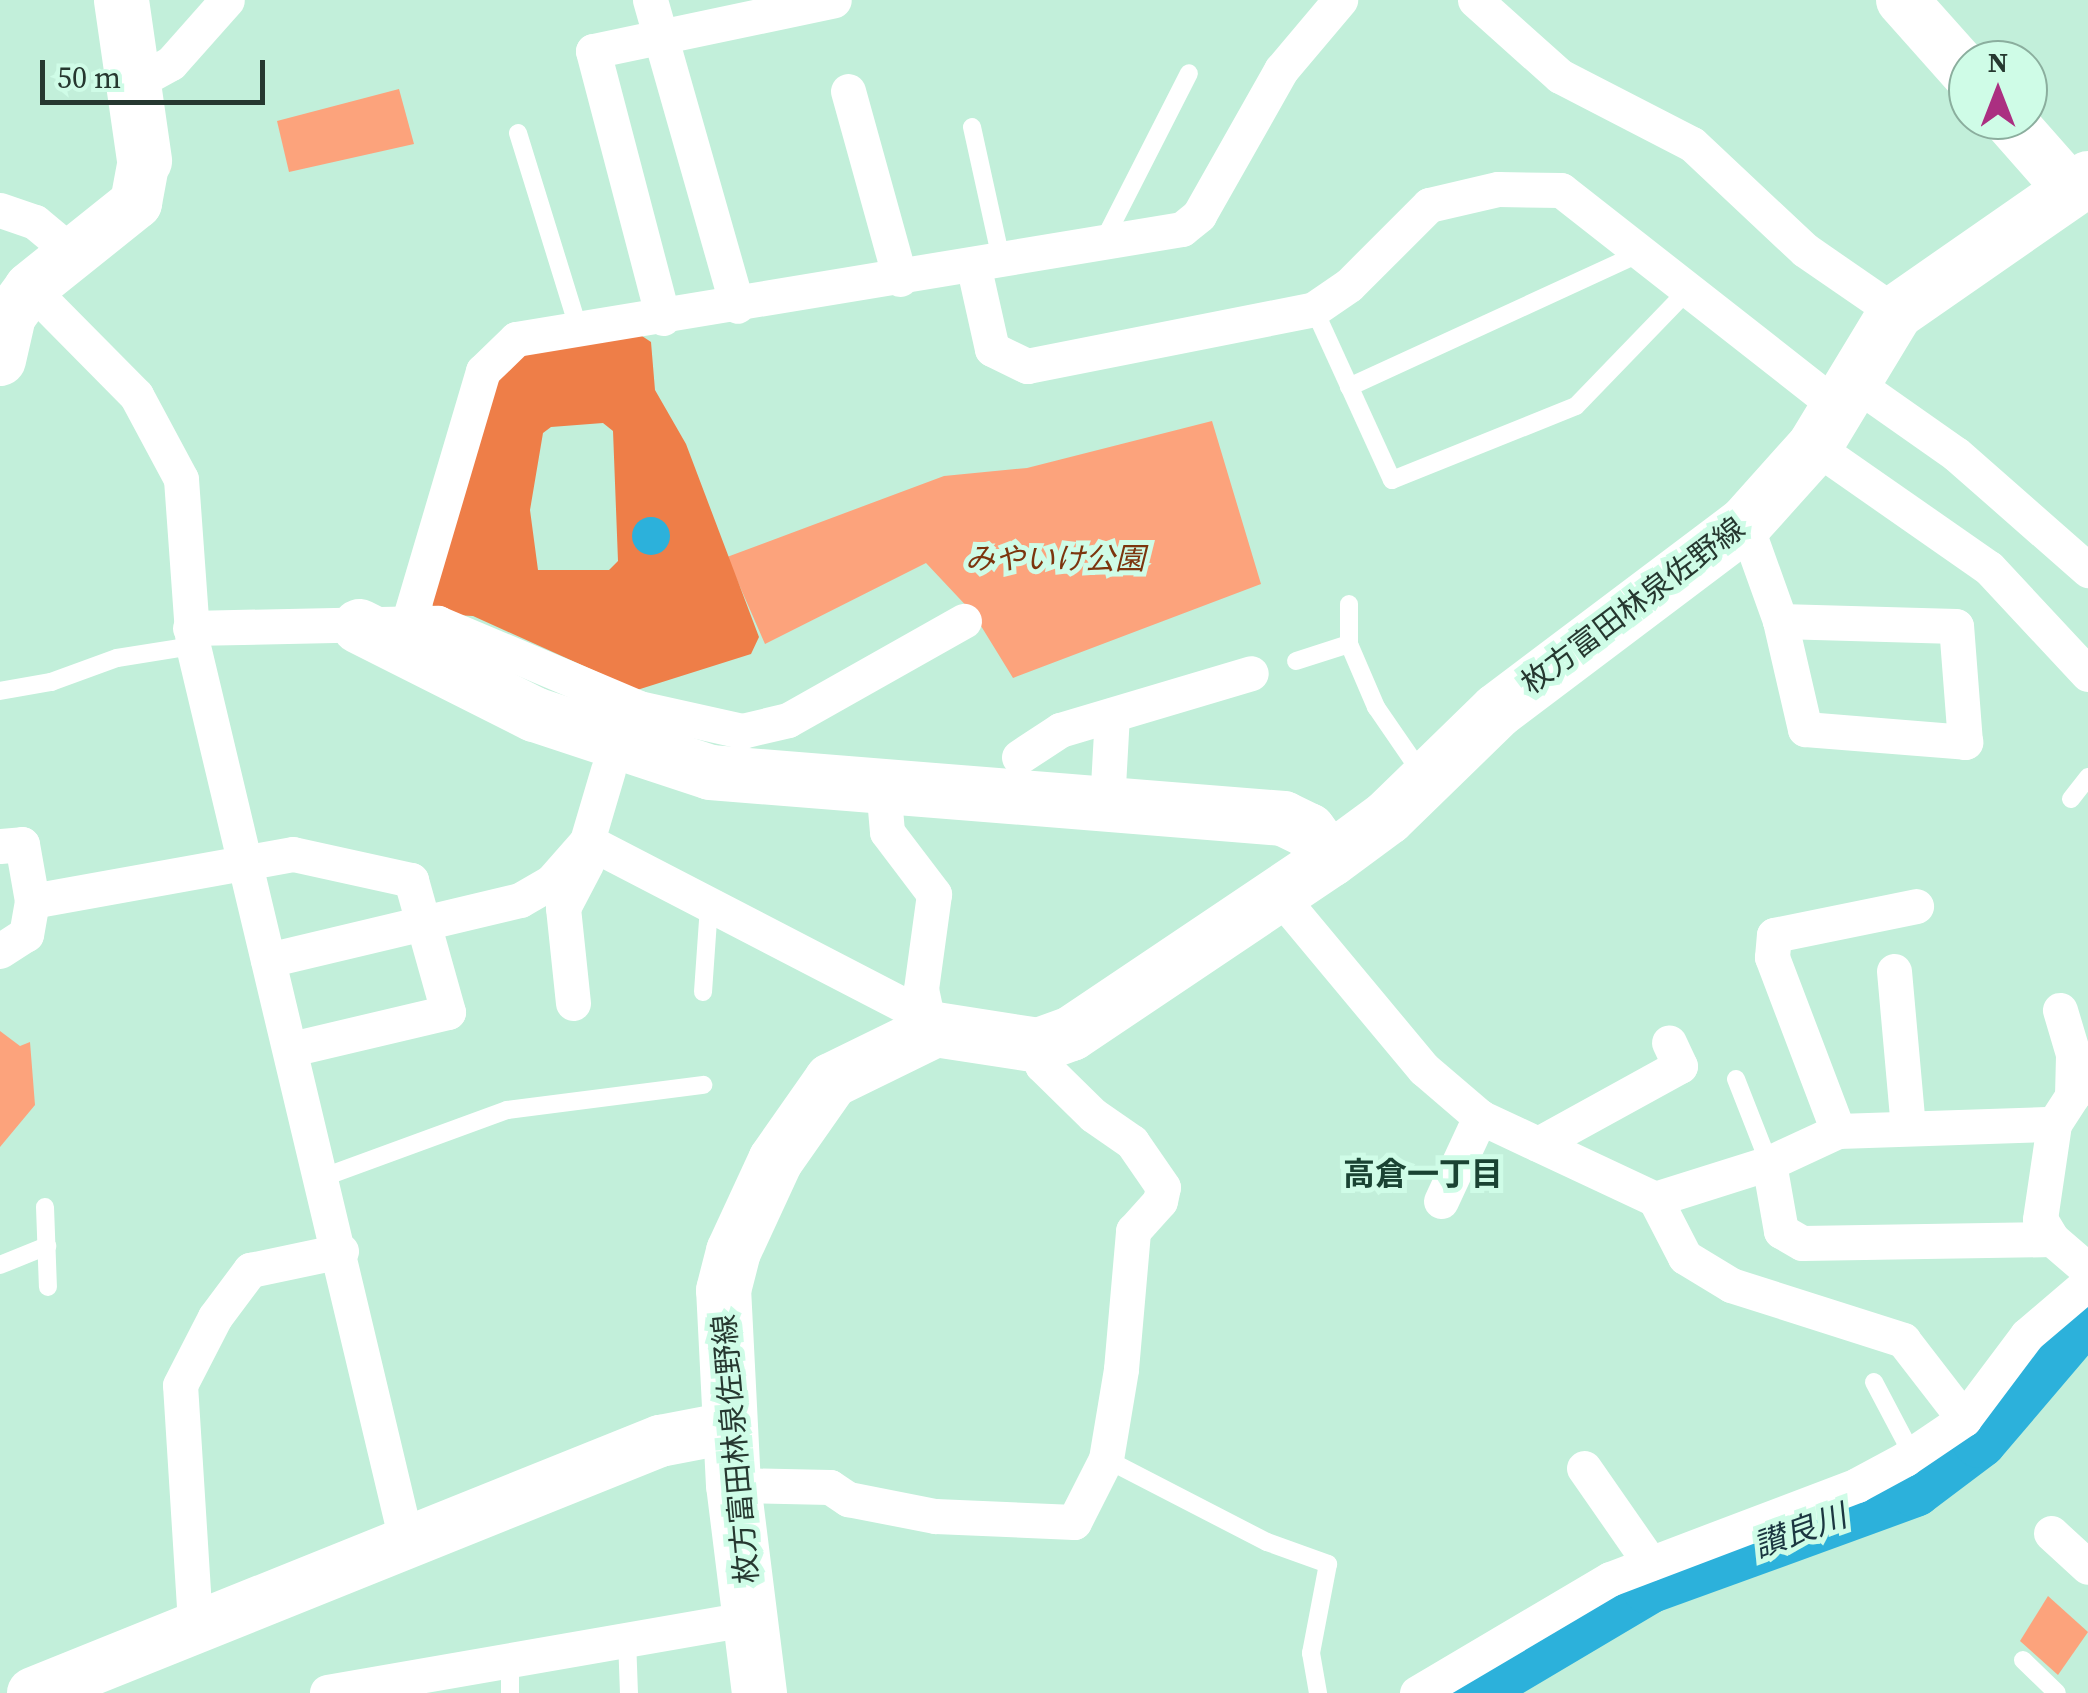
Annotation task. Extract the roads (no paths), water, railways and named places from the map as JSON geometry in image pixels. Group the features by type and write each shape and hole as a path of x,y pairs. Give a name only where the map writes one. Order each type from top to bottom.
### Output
{"main road":[{"path":"121,0 144,160"},
{"name":"枚方富田林泉佐野線","path":"1038,1046 1071,1034 1330,859 1426,781 1496,710 1745,523 1835,411 1895,312 2082,193"},
{"path":"384,625 534,714 622,747 710,772 1284,818 1308,830 1330,859"},
{"path":"931,1023 1038,1046"},
{"name":"枚方富田林泉佐野線","path":"759,1693 728,1428 723,1290 733,1251 776,1160 831,1080 931,1023"}],"street":[{"path":"133,84 171,63 227,0"},
{"path":"662,318 593,52 653,17 834,0"},
{"path":"384,625 483,371 516,339 900,279 1104,240 1157,237 1199,215 1280,70 1340,0"},
{"path":"1475,0 1560,76 1692,144 1806,250 1895,312"},
{"path":"1902,0 1948,52"},
{"path":"653,17 737,306"},
{"path":"848,91 900,279"},
{"path":"2028,140 2082,193"},
{"path":"0,360 10,316 30,288 77,257 136,203 144,160"},
{"path":"986,262 992,349 1028,366 1314,309 1349,285 1429,205 1498,189 1560,190 1835,411 2086,670"},
{"path":"1,212 35,222 77,257"},
{"path":"30,288 136,395 181,478 191,637 243,864 324,1177 406,1540"},
{"path":"1835,411 1956,454 2088,570"},
{"path":"1745,523 1780,621 1806,729 1964,742 1956,626 1780,621"},
{"path":"191,637 384,625 467,630 635,718 742,731 788,720 964,621"},
{"path":"1019,757 1060,730 1251,673"},
{"path":"1108,804 1112,715"},
{"path":"573,1002 563,908 592,844 608,770"},
{"path":"883,786 887,832 934,894 920,988 931,1023"},
{"path":"0,846 22,844 32,901 26,934 0,950"},
{"path":"592,844 931,1023"},
{"path":"268,960 520,900 551,882 592,844"},
{"path":"32,901 293,854 411,880 448,1012 291,1050"},
{"path":"1278,894 1424,1070 1480,1118 1655,1199 1686,1257 1731,1285 1903,1340 1964,1419"},
{"path":"1838,1132 1772,957 1774,935 1916,906"},
{"path":"1894,971 1908,1127"},
{"path":"2060,1010 2074,1054 2072,1096 2054,1124 2040,1219 2052,1239 2088,1270"},
{"path":"1538,1144 1680,1066 1669,1042"},
{"path":"732,1485 830,1487 848,1498 935,1516 1074,1522 1106,1459 1122,1369 1132,1231 1160,1201 1163,1187 1132,1142 1093,1116 1042,1065 1038,1046"},
{"path":"1440,1201 1480,1118"},
{"path":"1655,1199 1769,1163 1838,1132 2054,1124"},
{"path":"1769,1163 1781,1231 1802,1243 2052,1239"},
{"path":"195,1624 180,1385 215,1317 250,1270 341,1251"},
{"path":"1417,1693 1610,1579 1856,1484 1912,1454 1964,1419 2027,1335 2088,1283"},
{"path":"33,1693 195,1624 660,1440 728,1428"},
{"path":"1584,1468 1650,1563"},
{"path":"2051,1532 2085,1558"},
{"path":"327,1692 510,1676 627,1639 752,1618"}],"lane":[{"path":"1104,240 1189,73"},
{"path":"972,127 986,262"},
{"path":"518,133 579,330"},
{"path":"1349,386 1641,253"},
{"path":"1314,309 1392,480 1576,406 1688,290"},
{"path":"1348,604 1349,644 1376,707 1426,781"},
{"path":"0,692 191,637"},
{"path":"1296,661 1349,644"},
{"path":"2071,799 2088,777"},
{"path":"702,992 709,906"},
{"path":"1736,1079 1769,1163"},
{"path":"324,1177 507,1110 703,1085"},
{"path":"45,1207 48,1287"},
{"path":"0,1265 46,1246"},
{"path":"1874,1382 1912,1454"},
{"path":"1106,1459 1267,1542 1328,1564 1312,1653 1318,1693"},
{"path":"627,1639 629,1693"},
{"path":"2023,1660 2057,1693"}],"water":[{"path":"651,517 665,522 670,536 665,550 651,555 637,550 632,536 637,522"}],"waterway":[{"name":"讃良川","path":"1468,1693 1648,1586 1914,1489 1979,1440 2088,1312"}],"district":[{"name":"高倉一丁目","path":"1423,1174"}],"park label":[{"name":"みやいけ公園","path":"1055,559"}]}
